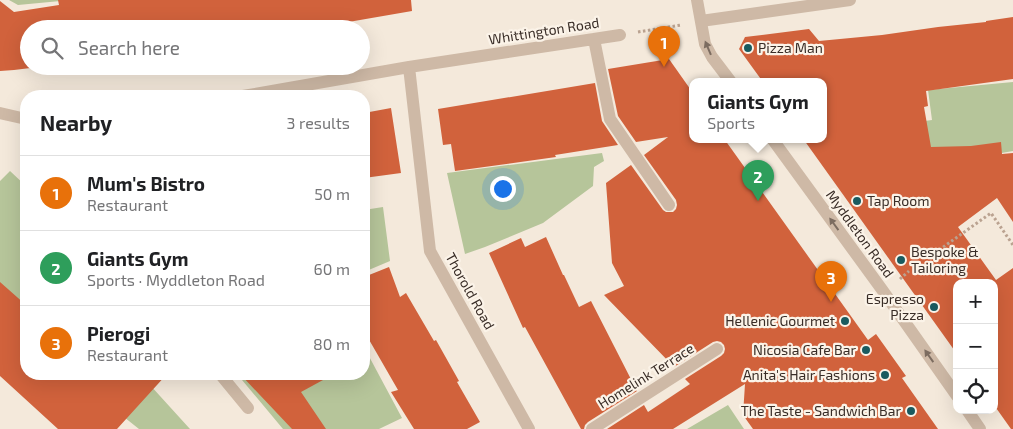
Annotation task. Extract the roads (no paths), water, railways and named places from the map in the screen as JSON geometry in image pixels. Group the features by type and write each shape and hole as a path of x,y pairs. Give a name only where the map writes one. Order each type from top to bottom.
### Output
{"street":[{"path":"697,0 705,44 728,78"},
{"path":"701,21 850,0"},
{"name":"Whittington Road","path":"370,74 620,35"},
{"path":"594,39 610,119 669,205"},
{"name":"Thorold Road","path":"409,67 430,251 529,429"},
{"name":"Whittington Road","path":"277,90 363,75"},
{"path":"0,113 20,118"},
{"name":"Myddleton Road","path":"775,143 953,390"},
{"name":"Homelink Terrace","path":"592,429 717,349"},
{"path":"225,380 248,408"},
{"path":"970,414 980,429"}],"place":[{"name":"Pizza Man","path":"748,48"},
{"name":"Mum's Bistro","path":"664,67"},
{"name":"Giants Gym","path":"758,201"},
{"name":"Tap Room","path":"857,201"},
{"name":"Bespoke & Tailoring","path":"901,260"},
{"name":"Pierogi","path":"831,302"},
{"name":"Espresso Pizza","path":"934,307"},
{"name":"Hellenic Gourmet","path":"845,321"},
{"name":"Nicosia Cafe Bar","path":"866,350"},
{"name":"Anita's Hair Fashions","path":"885,375"},
{"name":"The Taste - Sandwich Bar","path":"911,411"}]}
